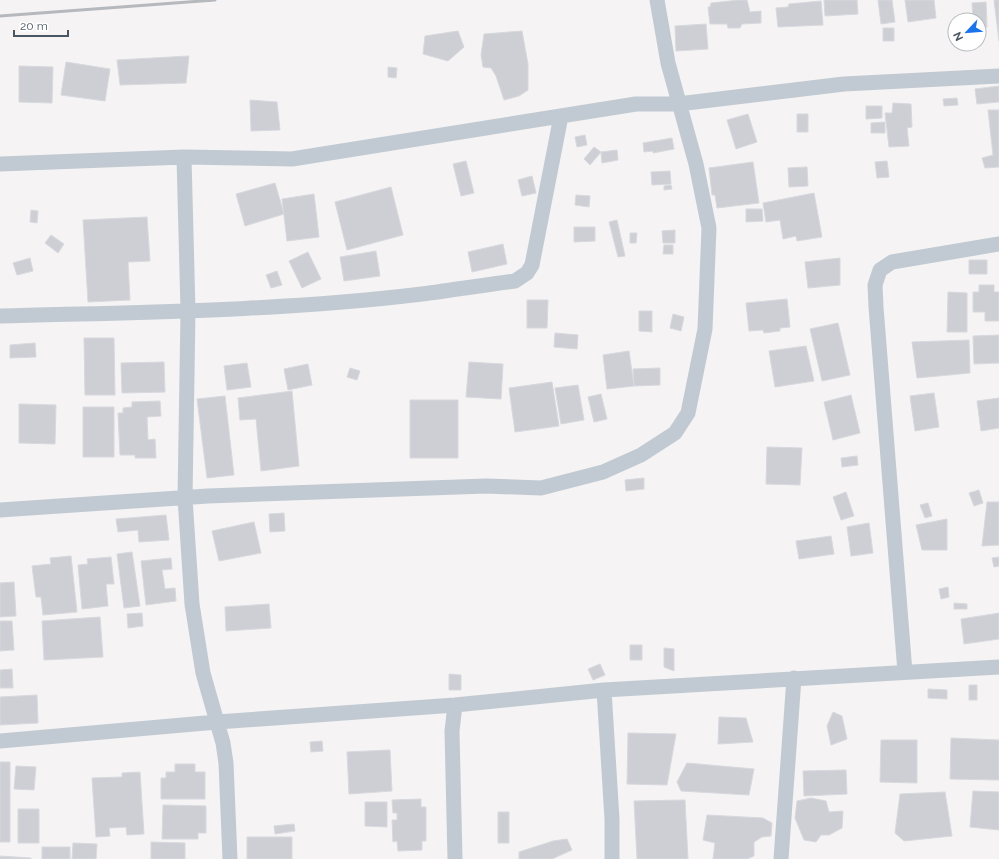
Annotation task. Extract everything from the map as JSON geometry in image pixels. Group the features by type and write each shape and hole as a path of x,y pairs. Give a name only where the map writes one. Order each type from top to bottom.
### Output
{"street":[{"path":"0,510 185,498 486,486 541,488 603,472 641,454 675,433 688,413 706,329 708,228 696,164 678,104 668,63 657,0"},
{"path":"0,164 184,157 292,159 636,104 678,104 844,84 999,76"},
{"path":"0,316 188,311 421,294 515,281 527,273 532,265 561,116"},
{"path":"184,157 188,311 185,498 192,604 203,673 223,743 226,763 230,859"},
{"path":"905,672 876,315 876,285 880,270 892,262 999,244"},
{"path":"0,741 217,722 455,705 604,690 999,667"},
{"path":"781,859 794,678"},
{"path":"604,690 612,819 612,859"},
{"path":"455,705 452,731 455,859"}],"building":[{"path":"747,0 750,12 761,11 761,23 742,24 740,28 728,28 727,24 710,24 708,7 710,7 711,3"},
{"path":"824,0 857,0 858,14 825,16"},
{"path":"878,0 892,0 895,22 881,24"},
{"path":"905,0 934,0 936,18 908,22"},
{"path":"994,0 999,0 999,41"},
{"path":"821,1 823,25 778,27 776,8 788,7 789,4"},
{"path":"986,2 986,12 973,12 972,3"},
{"path":"706,24 708,49 676,51 675,26"},
{"path":"883,28 894,28 894,41 883,41"},
{"path":"458,31 464,47 448,61 423,54 425,36"},
{"path":"522,31 528,64 528,90 519,96 504,100 496,76 491,68 483,67 481,55 484,34"},
{"path":"189,56 186,83 120,85 117,60"},
{"path":"66,62 110,69 105,101 61,95"},
{"path":"19,66 53,67 52,103 19,102"},
{"path":"388,67 397,68 396,78 388,77"},
{"path":"999,86 999,102 977,104 975,89"},
{"path":"957,98 958,105 944,106 943,99"},
{"path":"250,100 277,102 280,130 251,131"},
{"path":"893,103 911,104 912,127 907,128 909,146 889,147 885,113 892,113"},
{"path":"866,106 882,106 882,118 866,119"},
{"path":"988,110 999,110 999,167 985,168 982,158 993,155"},
{"path":"748,114 757,142 736,149 727,120"},
{"path":"797,114 808,114 808,132 797,132"},
{"path":"885,122 885,133 871,133 871,123"},
{"path":"585,135 587,145 577,147 575,137"},
{"path":"672,138 674,149 653,153 653,151 644,152 643,143"},
{"path":"594,147 601,152 590,165 584,159"},
{"path":"617,150 618,160 602,163 601,152"},
{"path":"466,161 474,193 461,196 453,164"},
{"path":"887,161 889,177 877,178 875,162"},
{"path":"753,162 759,203 717,208 715,195 712,195 709,168"},
{"path":"807,167 808,186 789,187 788,168"},
{"path":"670,171 671,184 652,185 651,172"},
{"path":"532,176 536,193 522,196 518,180"},
{"path":"275,183 284,214 245,226 236,194"},
{"path":"671,185 672,189 664,190 664,186"},
{"path":"391,187 403,235 347,250 335,202"},
{"path":"814,193 822,237 797,241 796,236 783,239 780,220 766,222 763,203"},
{"path":"314,194 319,237 287,241 282,199"},
{"path":"576,195 590,196 589,207 575,205"},
{"path":"746,209 762,209 763,221 746,222"},
{"path":"31,210 38,211 37,223 30,222"},
{"path":"147,217 150,261 128,262 130,300 88,302 83,220"},
{"path":"617,220 625,256 618,257 609,222"},
{"path":"574,227 595,227 595,241 574,242"},
{"path":"675,230 675,243 663,243 662,231"},
{"path":"630,233 637,233 636,243 630,243"},
{"path":"51,235 64,244 58,253 45,243"},
{"path":"503,244 507,264 472,272 468,252"},
{"path":"664,245 673,245 673,254 663,254"},
{"path":"376,251 380,276 344,281 340,257"},
{"path":"308,252 321,279 302,288 289,261"},
{"path":"30,258 33,271 17,275 13,263"},
{"path":"840,258 840,285 808,288 805,262"},
{"path":"969,260 987,260 987,274 969,274"},
{"path":"277,271 282,285 271,288 266,275"},
{"path":"979,285 994,285 994,292 999,292 999,321 985,321 985,312 973,312 973,292 979,292"},
{"path":"948,292 967,293 967,332 947,332"},
{"path":"787,299 790,327 780,328 780,331 764,333 763,330 749,331 746,303"},
{"path":"527,300 548,300 547,328 527,328"},
{"path":"639,311 652,311 652,332 639,331"},
{"path":"673,314 684,317 681,331 670,328"},
{"path":"838,323 850,375 822,381 810,329"},
{"path":"555,333 578,335 577,349 554,347"},
{"path":"999,335 999,363 974,364 973,336"},
{"path":"84,338 114,338 115,395 85,395"},
{"path":"969,340 970,373 917,378 912,342"},
{"path":"35,343 36,357 10,358 10,345"},
{"path":"806,346 814,381 775,387 769,351"},
{"path":"629,351 634,386 607,389 603,355"},
{"path":"164,362 165,392 122,393 121,363"},
{"path":"469,362 503,364 501,399 466,397"},
{"path":"247,363 251,387 227,390 224,366"},
{"path":"308,364 312,385 288,390 284,369"},
{"path":"350,368 360,371 357,380 347,377"},
{"path":"660,368 660,385 634,386 633,369"},
{"path":"552,382 559,426 515,432 509,388"},
{"path":"578,385 584,420 561,424 555,388"},
{"path":"292,391 299,466 261,471 256,419 240,420 238,398"},
{"path":"934,393 939,427 915,431 910,396"},
{"path":"601,394 607,419 594,422 588,397"},
{"path":"851,395 860,433 833,440 824,402"},
{"path":"225,396 234,475 207,478 197,399"},
{"path":"999,398 999,428 981,431 977,401"},
{"path":"410,400 458,400 458,458 410,458"},
{"path":"160,401 161,416 147,417 148,440 155,439 156,458 135,458 135,455 120,455 118,413 123,413 123,408 132,407 132,402"},
{"path":"19,404 56,405 55,444 19,443"},
{"path":"83,407 114,407 114,457 83,457"},
{"path":"767,447 802,448 800,485 766,484"},
{"path":"857,456 858,465 842,467 841,458"},
{"path":"644,478 644,489 626,491 625,480"},
{"path":"979,490 983,503 974,506 969,493"},
{"path":"846,492 854,516 841,520 833,497"},
{"path":"987,502 999,502 999,545 982,546"},
{"path":"928,503 932,516 925,518 920,505"},
{"path":"284,513 285,531 270,532 269,514"},
{"path":"166,515 169,540 139,542 138,530 118,532 116,519"},
{"path":"947,519 947,550 922,550 916,525"},
{"path":"254,522 261,553 219,561 212,531"},
{"path":"869,523 873,553 851,556 847,527"},
{"path":"831,536 834,554 799,559 796,541"},
{"path":"132,552 140,606 124,608 117,554"},
{"path":"71,556 77,612 43,615 41,597 36,597 32,566 51,564 50,558"},
{"path":"111,557 114,584 106,584 108,606 82,609 78,565 88,564 87,559"},
{"path":"999,557 999,566 994,567 992,558"},
{"path":"171,558 172,569 162,570 165,589 175,588 176,601 146,605 141,561"},
{"path":"14,582 16,616 0,617 0,583"},
{"path":"948,587 949,597 941,599 939,589"},
{"path":"954,603 967,604 967,609 954,609"},
{"path":"269,604 271,628 226,631 225,607"},
{"path":"142,613 143,626 128,628 127,614"},
{"path":"999,613 999,639 964,644 961,619"},
{"path":"100,617 103,657 44,660 42,621"},
{"path":"0,621 12,621 14,650 0,651"},
{"path":"630,645 642,645 642,660 630,660"},
{"path":"664,648 674,649 674,671 664,667"},
{"path":"600,664 605,675 593,680 588,669"},
{"path":"12,669 13,688 0,688 0,670"},
{"path":"449,674 461,675 461,690 449,690"},
{"path":"969,685 977,685 977,700 969,700"},
{"path":"928,689 947,690 947,699 928,698"},
{"path":"37,695 38,723 0,725 0,697"},
{"path":"833,712 842,716 847,739 831,745 827,726"},
{"path":"719,717 746,718 753,742 718,744"},
{"path":"628,733 676,734 667,785 627,784"},
{"path":"951,738 999,740 999,780 950,779"},
{"path":"881,740 917,740 917,783 880,782"},
{"path":"322,741 323,751 311,752 310,742"},
{"path":"390,750 392,791 349,794 347,752"},
{"path":"0,762 10,762 10,842 0,842"},
{"path":"687,763 754,769 749,795 681,791 677,782"},
{"path":"175,764 195,764 195,772 205,772 205,799 161,799 161,778 166,778 166,772 175,772"},
{"path":"16,766 36,767 34,790 14,789"},
{"path":"846,770 847,794 804,796 803,771"},
{"path":"140,772 144,834 127,835 126,827 109,828 110,836 96,837 92,778 122,777 122,773"},
{"path":"973,791 999,792 999,830 970,827"},
{"path":"945,792 952,836 904,841 895,833 900,794"},
{"path":"811,798 826,801 829,812 843,811 842,828 829,835 821,835 816,842 804,840 795,818 797,801"},
{"path":"421,799 421,807 426,807 426,841 422,841 422,850 398,851 397,841 393,842 392,820 397,820 397,813 393,813 392,800"},
{"path":"685,800 688,859 637,859 634,801"},
{"path":"365,802 387,802 387,827 365,826"},
{"path":"163,805 206,806 206,833 198,833 198,839 162,839"},
{"path":"18,809 39,809 39,843 18,843"},
{"path":"498,812 509,812 509,843 498,843"},
{"path":"707,815 763,818 772,823 771,836 762,837 754,842 754,856 747,859 713,859 715,843 703,840"},
{"path":"294,824 295,831 275,834 274,826"},
{"path":"247,837 292,837 292,859 247,859"},
{"path":"567,839 572,850 552,859 519,859 519,852 553,841"},
{"path":"151,842 185,843 185,859 151,859"},
{"path":"73,843 97,844 96,859 72,859"},
{"path":"42,847 70,847 70,859 42,859"},
{"path":"0,856 31,858 31,859 0,859"}],"railway":[{"path":"0,16 215,0"}]}
